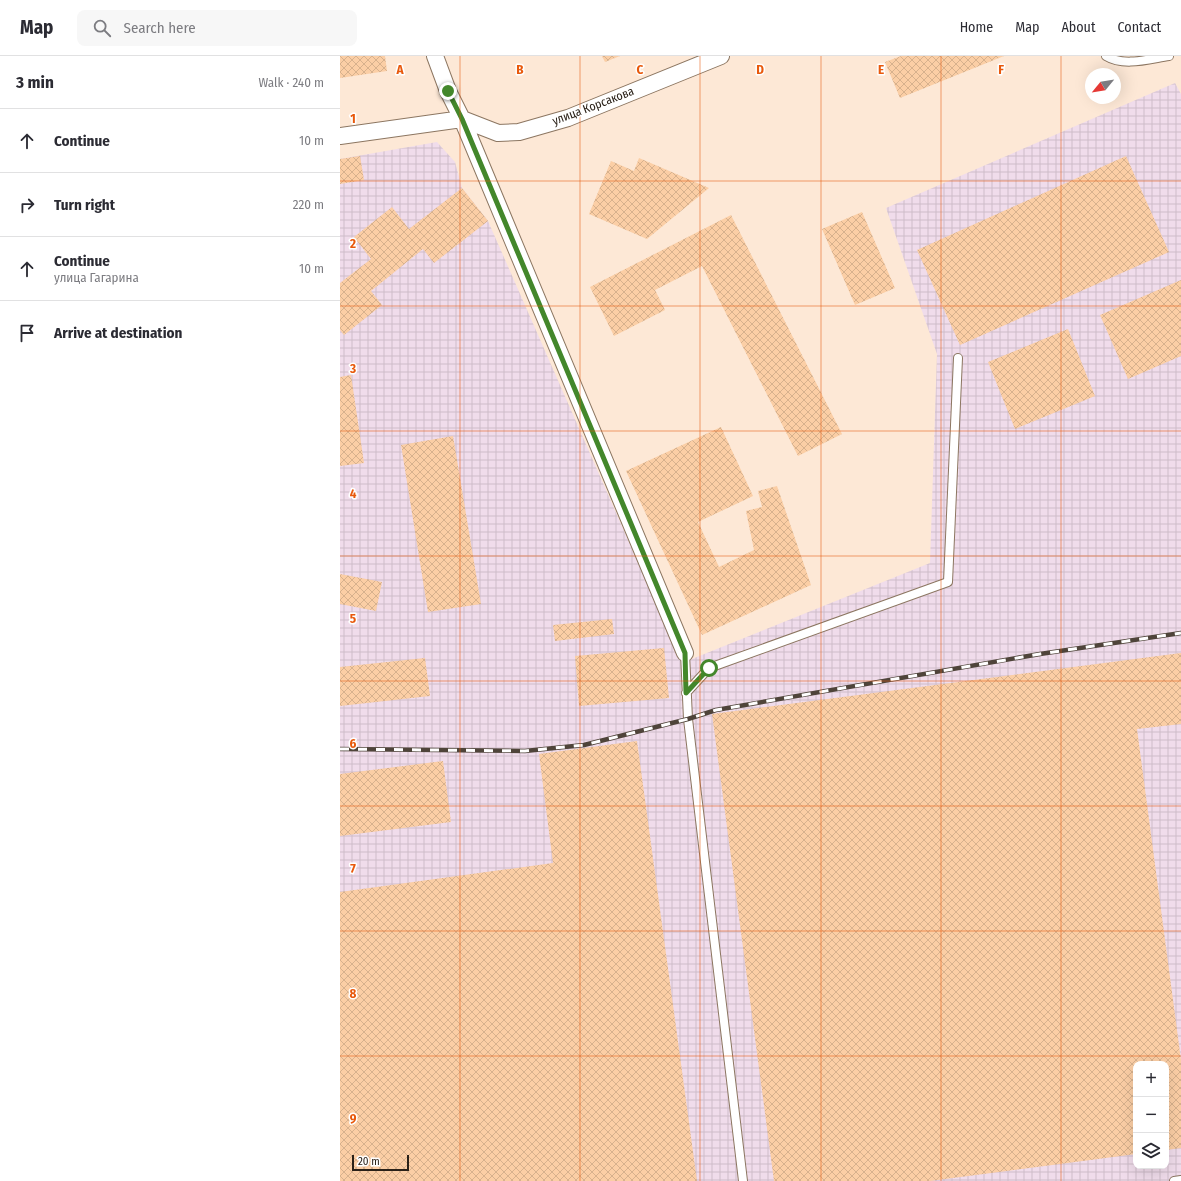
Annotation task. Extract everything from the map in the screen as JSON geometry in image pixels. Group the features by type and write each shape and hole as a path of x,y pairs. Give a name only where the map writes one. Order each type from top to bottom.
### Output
{"street":[{"path":"435,56 448,91 462,119 685,653"},
{"name":"улица Корсакова","path":"462,119 498,133 519,132 568,118 721,56"},
{"path":"340,136 462,119"}],"lane":[{"path":"1106,56 1113,60 1123,62 1169,56"},
{"path":"686,693 709,668 948,582 958,358"},
{"path":"685,653 689,727 743,1181"},
{"path":"1174,1181 1181,1180"}],"shaded area":[{"path":"1175,83 1181,94 1181,1181 340,1181 340,159 437,142 455,162 462,188 488,221 682,663 930,563 937,354 886,208"}],"building":[{"path":"340,56 385,56 387,71 340,78"},
{"path":"602,56 620,56 605,62"},
{"path":"901,56 1004,56 900,98 885,62"},
{"path":"360,156 364,180 340,184 340,159"},
{"path":"1126,156 1169,252 960,345 917,250"},
{"path":"639,158 709,188 647,239 589,214 611,161 634,171"},
{"path":"462,188 488,221 434,263 423,249 371,291 382,305 344,335 340,330 340,283 371,259 354,237 392,207 409,229"},
{"path":"862,212 895,288 855,305 822,229"},
{"path":"731,215 842,434 798,456 702,266 655,290 665,310 614,336 590,287"},
{"path":"1181,280 1181,356 1128,379 1100,315"},
{"path":"1068,329 1095,396 1015,429 988,362"},
{"path":"351,375 364,463 340,466 340,377"},
{"path":"721,427 753,496 698,522 719,567 754,550 746,511 762,507 758,491 777,486 811,585 702,635 626,471"},
{"path":"453,436 481,604 428,612 401,445"},
{"path":"340,574 382,582 376,611 340,604"},
{"path":"612,619 614,634 555,641 553,625"},
{"path":"664,648 669,698 579,706 575,656"},
{"path":"1181,653 1181,724 1137,729 1181,1060 1181,1148 1169,1150 1169,1061 1133,1061 1133,1154 930,1181 774,1181 712,714"},
{"path":"425,658 430,696 340,706 340,667"},
{"path":"637,741 697,1181 340,1181 340,892 553,863 539,754"},
{"path":"443,761 451,822 340,836 340,774"}],"railway":[{"path":"340,749 525,751 584,745 688,719 716,710 1040,654 1181,633"}],"route":[{"path":"448,91 462,119 685,653 686,693 709,668"}]}
